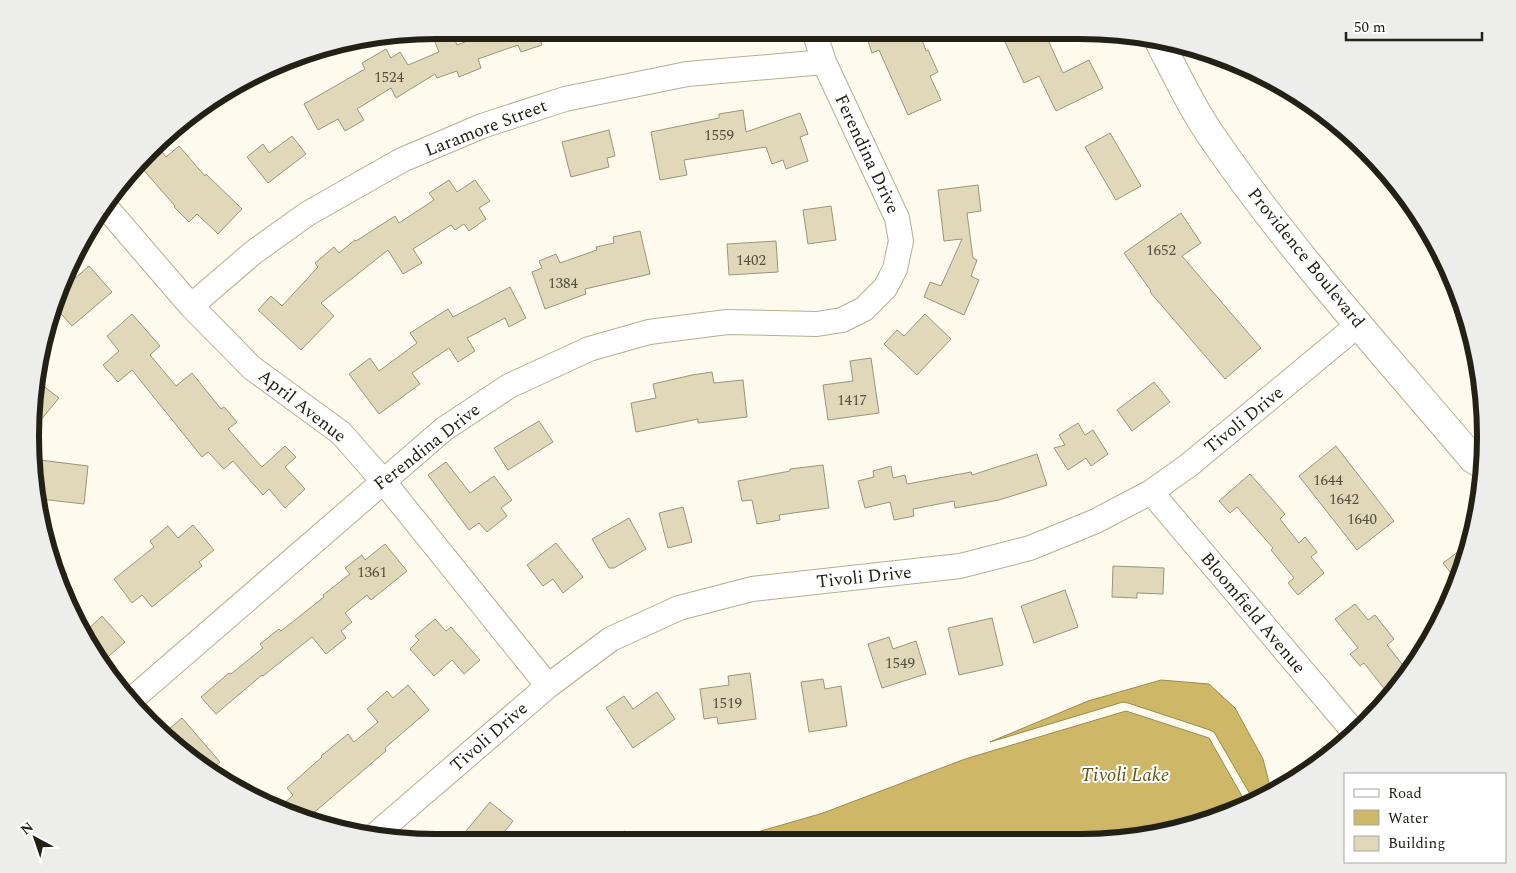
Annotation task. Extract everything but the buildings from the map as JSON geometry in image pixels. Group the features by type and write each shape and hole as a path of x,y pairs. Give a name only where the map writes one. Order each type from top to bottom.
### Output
{"main road":[{"name":"Providence Boulevard","path":"1162,47 1192,104 1216,143 1275,223 1359,324 1476,458"}],"street":[{"name":"Ferendina Drive","path":"135,697 444,429 509,386 589,349 649,332 727,322 817,324 842,320 864,309 885,288 895,269 900,241 897,218 824,62 817,39"},
{"name":"Laramore Street","path":"191,306 254,252 307,214 402,160 482,126 565,99 687,74 824,62"},
{"name":"April Avenue","path":"109,211 191,306 252,368 342,433 548,686"},
{"name":"Tivoli Drive","path":"380,830 548,686 611,639 679,608 752,589 960,566 1030,548 1096,521 1151,492 1238,425 1359,324"},
{"name":"Bloomfield Avenue","path":"1151,492 1351,728"}],"water":[{"path":"1161,680 1209,684 1235,708 1263,759 1270,785 1251,795 1214,732 1123,702 990,742 1088,701"},
{"name":"Tivoli Lake","path":"1126,711 1209,738 1243,799 1182,821 1157,827 1106,833 751,834 823,813 965,759"},
{"path":"624,831 633,834 621,834"}]}
